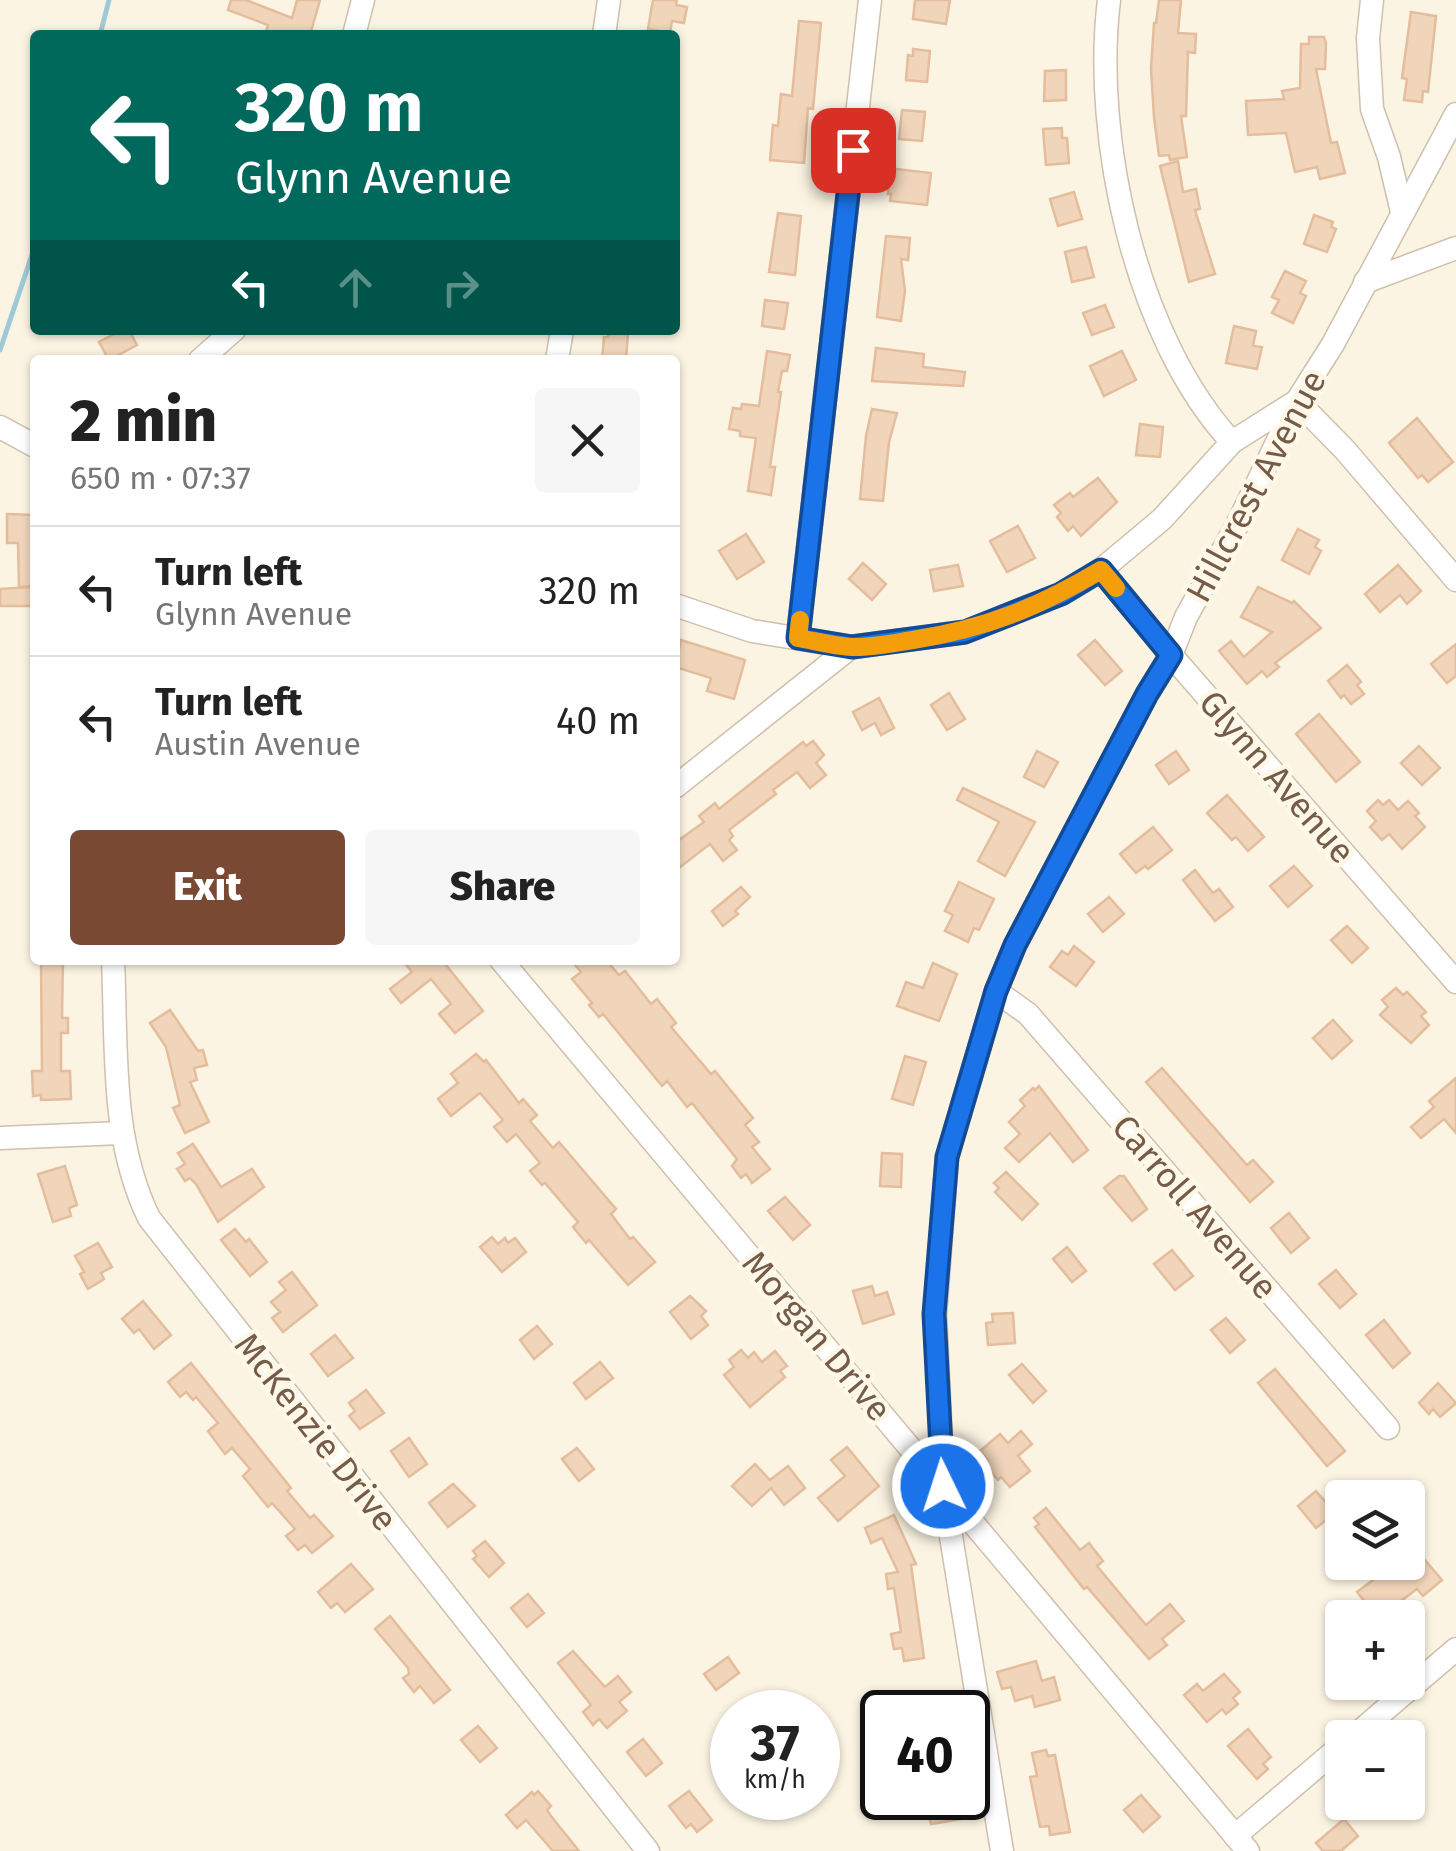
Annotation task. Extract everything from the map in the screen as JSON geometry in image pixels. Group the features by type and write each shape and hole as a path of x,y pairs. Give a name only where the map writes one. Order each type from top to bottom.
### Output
{"street":[{"path":"355,30 363,0"},
{"path":"605,30 609,0"},
{"path":"798,638 870,0"},
{"path":"1109,0 1106,93 1112,154 1144,284 1168,344 1206,414 1232,442"},
{"path":"1372,0 1368,38 1372,109 1402,212"},
{"name":"Hillcrest Avenue","path":"1002,1851 943,1486 934,1314 947,1157 996,991 1040,894 1171,655 1186,618 1237,525 1297,401 1333,344 1456,114"},
{"path":"1365,282 1456,248"},
{"path":"206,355 228,335"},
{"path":"680,607 752,631 852,647 965,632 1061,594 1101,570 1162,519 1232,442 1297,401 1345,450 1456,580"},
{"path":"0,427 30,442"},
{"path":"1436,558 1456,543"},
{"name":"Glynn Avenue","path":"1101,570 1456,982"},
{"path":"680,783 852,647"},
{"name":"McKenzie Drive","path":"113,965 120,1133 134,1186 149,1218 648,1851"},
{"name":"Morgan Drive","path":"505,965 1242,1844"},
{"name":"Carroll Avenue","path":"996,991 1028,1014 1388,1428"},
{"path":"0,1138 120,1133"},
{"path":"1373,1720 1456,1649"},
{"path":"1242,1844 1325,1762"}],"building":[{"path":"231,0 246,0 292,18 297,0 320,0 311,30 266,30 268,25 228,10"},
{"path":"653,0 677,0 676,5 687,7 684,23 672,21 670,30 648,29"},
{"path":"915,0 950,0 946,24 913,19"},
{"path":"1159,0 1181,0 1178,33 1196,34 1195,53 1188,52 1186,116 1181,116 1187,157 1170,160 1169,155 1159,156 1154,117 1151,69"},
{"path":"1411,12 1436,16 1428,92 1423,91 1422,102 1404,100 1407,79 1402,78"},
{"path":"799,21 821,23 804,163 770,160 781,94 792,96"},
{"path":"1309,37 1324,37 1326,43 1325,69 1316,69 1331,143 1337,142 1345,173 1320,179 1317,167 1295,172 1286,133 1248,135 1246,101 1284,99 1282,91 1300,88 1301,44 1309,44"},
{"path":"913,49 930,51 927,82 906,80 908,55 913,56"},
{"path":"1066,70 1066,100 1044,101 1045,71"},
{"path":"902,110 925,112 922,141 899,139"},
{"path":"1062,128 1069,163 1046,165 1043,129"},
{"path":"1178,161 1183,192 1196,189 1200,209 1195,210 1215,274 1189,282 1160,166"},
{"path":"890,171 931,173 927,205 890,201"},
{"path":"1074,192 1082,219 1058,226 1050,199"},
{"path":"778,213 801,216 795,275 769,272"},
{"path":"1314,215 1333,222 1331,227 1336,229 1327,252 1304,244"},
{"path":"886,236 910,238 908,260 901,259 905,291 901,321 877,317"},
{"path":"1086,247 1094,277 1072,282 1065,252"},
{"path":"1285,271 1306,281 1300,293 1306,296 1293,323 1272,313 1279,300 1272,297"},
{"path":"765,300 788,303 784,329 762,326"},
{"path":"1105,305 1114,327 1092,335 1083,313"},
{"path":"1234,326 1256,331 1253,346 1262,347 1257,369 1226,363"},
{"path":"112,335 132,335 137,345 118,355 106,355 99,342"},
{"path":"628,335 626,355 602,355 604,337"},
{"path":"876,348 924,354 923,367 965,372 963,386 872,381"},
{"path":"767,351 790,355 778,392 771,495 748,491 756,438 740,436 740,431 729,429 733,408 741,409 742,404 759,406"},
{"path":"1122,351 1136,380 1104,396 1090,366"},
{"path":"872,409 897,413 889,442 883,501 860,499"},
{"path":"1417,418 1453,462 1428,482 1422,475 1418,478 1389,443"},
{"path":"1140,424 1163,427 1160,457 1136,455"},
{"path":"1098,478 1117,502 1081,536 1073,526 1068,531 1057,517 1061,513 1054,505 1070,493 1073,497"},
{"path":"7,514 30,515 30,586 19,587 18,543 7,543"},
{"path":"1018,526 1035,558 1007,572 990,541"},
{"path":"1298,529 1319,540 1315,547 1321,551 1309,574 1282,560"},
{"path":"746,534 764,562 737,579 719,551"},
{"path":"863,563 886,584 872,600 849,579"},
{"path":"958,565 963,586 934,591 930,570"},
{"path":"1398,565 1421,591 1407,604 1400,595 1380,612 1365,594"},
{"path":"30,587 30,606 0,606 0,589"},
{"path":"1258,587 1294,601 1321,628 1275,663 1279,667 1267,677 1262,671 1247,684 1219,651 1231,641 1244,657 1272,632 1241,617"},
{"path":"681,640 745,660 734,699 707,691 711,678 680,669"},
{"path":"1095,640 1122,671 1105,685 1078,655"},
{"path":"1456,644 1456,676 1447,683 1431,664"},
{"path":"1347,665 1361,682 1357,685 1364,694 1351,704 1328,681"},
{"path":"949,693 965,719 947,730 931,705"},
{"path":"879,698 894,728 881,735 875,723 862,730 853,712"},
{"path":"1319,714 1360,762 1336,782 1296,734"},
{"path":"813,741 824,755 816,763 826,775 810,788 797,772 773,790 776,794 729,830 733,836 729,840 737,850 723,861 710,844 680,867 680,839 704,822 699,816 715,803 719,809 803,742 806,746"},
{"path":"1419,746 1440,768 1422,785 1401,763"},
{"path":"1037,751 1058,762 1044,787 1024,777"},
{"path":"1176,751 1189,770 1169,784 1156,765"},
{"path":"963,788 1035,822 1005,876 978,861 999,822 957,800"},
{"path":"1227,795 1264,837 1248,851 1207,813"},
{"path":"1378,800 1383,805 1389,800 1398,810 1408,801 1419,813 1415,816 1425,827 1402,849 1389,834 1382,840 1370,827 1376,821 1367,811"},
{"path":"1153,827 1172,850 1148,869 1145,866 1136,873 1120,854"},
{"path":"1294,866 1312,886 1288,907 1270,886"},
{"path":"1195,870 1213,893 1219,889 1233,907 1215,921 1183,880"},
{"path":"959,882 994,899 979,930 974,928 968,942 945,931 953,915 945,911"},
{"path":"741,887 750,897 723,926 712,911"},
{"path":"1109,897 1124,914 1103,932 1088,914"},
{"path":"1347,926 1368,948 1352,963 1331,940"},
{"path":"1074,946 1094,962 1076,986 1050,967 1062,951 1068,955"},
{"path":"933,963 957,974 939,1021 897,1006 906,982 923,988"},
{"path":"41,965 63,965 62,1018 68,1018 68,1033 61,1033 61,1071 70,1071 71,1099 41,1100 41,1095 33,1096 32,1071 42,1071"},
{"path":"406,965 446,965 483,1011 455,1033 439,1014 451,1004 431,979 401,1003 390,989 412,972"},
{"path":"575,965 610,965 619,975 625,971 651,1004 657,999 676,1023 671,1027 711,1074 715,1071 753,1118 745,1125 759,1142 752,1147 770,1169 752,1183 746,1174 741,1178 732,1166 737,1159 692,1103 687,1107 667,1081 662,1086 603,1014 599,1017 589,1005 592,1003 572,979 581,972"},
{"path":"1396,988 1403,995 1407,992 1426,1012 1421,1016 1429,1025 1411,1043 1380,1015 1388,1007 1382,1000"},
{"path":"170,1010 198,1051 203,1050 207,1065 194,1068 197,1080 190,1082 209,1122 185,1133 173,1108 180,1105 166,1047 150,1023"},
{"path":"1333,1020 1352,1041 1332,1059 1313,1038"},
{"path":"476,1054 486,1060 519,1103 523,1099 537,1115 530,1121 553,1148 559,1142 616,1209 611,1214 630,1239 633,1237 655,1262 628,1285 589,1240 586,1243 573,1227 578,1222 530,1171 540,1163 516,1134 507,1142 494,1127 503,1120 480,1093 451,1116 438,1099 458,1083 451,1074"},
{"path":"905,1056 926,1062 913,1105 892,1099"},
{"path":"1162,1068 1247,1165 1253,1160 1273,1182 1250,1202 1146,1082"},
{"path":"1456,1078 1456,1133 1444,1119 1421,1138 1411,1127 1434,1107 1429,1101"},
{"path":"1039,1086 1088,1150 1073,1162 1050,1133 1019,1162 1005,1148 1020,1134 1009,1122 1025,1106 1020,1100"},
{"path":"193,1144 221,1187 252,1169 264,1187 218,1222 196,1184 190,1178 185,1181 177,1169 185,1164 178,1153"},
{"path":"882,1153 902,1154 901,1187 880,1186"},
{"path":"65,1166 77,1205 69,1208 71,1216 53,1222 38,1174"},
{"path":"1006,1172 1038,1204 1022,1220 995,1192 999,1188 994,1183"},
{"path":"1124,1176 1147,1209 1132,1221 1104,1188"},
{"path":"785,1197 810,1225 793,1240 768,1211"},
{"path":"1289,1213 1309,1238 1291,1253 1271,1228"},
{"path":"235,1229 246,1242 249,1239 267,1262 250,1276 221,1240"},
{"path":"492,1237 498,1244 505,1238 508,1243 515,1238 526,1252 502,1272 480,1247"},
{"path":"98,1243 112,1267 101,1273 104,1279 88,1289 75,1256"},
{"path":"1067,1247 1086,1271 1072,1282 1053,1259"},
{"path":"1172,1250 1193,1276 1175,1290 1154,1264"},
{"path":"1336,1270 1356,1294 1340,1308 1319,1284"},
{"path":"292,1272 317,1305 283,1332 272,1318 280,1312 271,1302 286,1290 279,1282"},
{"path":"872,1286 875,1296 887,1292 894,1314 863,1324 853,1291"},
{"path":"690,1296 706,1311 701,1316 708,1325 691,1339 670,1312"},
{"path":"143,1301 171,1335 154,1349 139,1329 134,1333 122,1319"},
{"path":"1013,1313 1015,1343 988,1345 986,1323 993,1322 992,1314"},
{"path":"1226,1318 1245,1340 1230,1353 1211,1330"},
{"path":"1384,1320 1410,1353 1393,1368 1366,1335"},
{"path":"537,1326 552,1344 534,1359 520,1340"},
{"path":"335,1335 353,1358 328,1376 311,1354"},
{"path":"741,1350 748,1358 754,1352 762,1362 775,1351 787,1366 780,1371 785,1377 750,1407 724,1375 734,1367 729,1360"},
{"path":"600,1362 613,1378 586,1399 574,1383"},
{"path":"191,1363 291,1488 287,1491 310,1518 314,1515 333,1536 312,1553 305,1545 298,1550 286,1536 295,1529 272,1503 268,1507 243,1476 250,1469 232,1448 225,1454 208,1431 218,1423 196,1397 193,1400 186,1392 180,1397 168,1382"},
{"path":"1022,1364 1046,1391 1033,1403 1009,1375"},
{"path":"1275,1369 1345,1451 1327,1466 1258,1383"},
{"path":"1438,1383 1456,1403 1440,1417 1433,1409 1429,1414 1419,1403"},
{"path":"366,1390 384,1413 360,1429 349,1416 355,1411 349,1403"},
{"path":"1021,1431 1032,1444 1018,1456 1030,1471 1010,1487 984,1464 988,1461 980,1451 1000,1434 1008,1443"},
{"path":"409,1438 427,1464 409,1477 391,1451"},
{"path":"847,1447 879,1486 838,1521 818,1498 845,1476 831,1460"},
{"path":"577,1448 594,1469 579,1481 562,1459"},
{"path":"755,1464 770,1480 788,1466 805,1488 784,1505 771,1488 752,1506 732,1486"},
{"path":"453,1484 475,1506 448,1527 429,1503"},
{"path":"1316,1491 1325,1501 1325,1521 1316,1528 1298,1506"},
{"path":"1046,1508 1080,1550 1089,1543 1103,1561 1097,1566 1146,1625 1170,1604 1184,1621 1162,1639 1167,1645 1149,1659 1087,1587 1084,1589 1035,1527 1039,1524 1034,1518"},
{"path":"894,1515 916,1564 911,1565 924,1658 904,1661 902,1648 894,1649 891,1634 901,1632 894,1588 888,1589 886,1574 898,1572 882,1538 871,1543 865,1528"},
{"path":"485,1541 504,1563 489,1577 473,1559 477,1556 473,1551"},
{"path":"1425,1560 1442,1580 1423,1596 1417,1589 1402,1600 1363,1600 1357,1592 1373,1580 1425,1580"},
{"path":"351,1564 373,1589 345,1612 337,1603 331,1608 318,1592"},
{"path":"528,1594 544,1613 527,1627 511,1608"},
{"path":"390,1616 450,1690 434,1703 420,1686 414,1692 403,1678 409,1674 408,1668 375,1629"},
{"path":"573,1651 605,1687 618,1676 631,1692 619,1702 627,1711 607,1728 599,1719 593,1725 583,1712 591,1705 558,1663"},
{"path":"728,1657 739,1673 716,1690 704,1674"},
{"path":"1036,1661 1042,1681 1054,1677 1060,1700 1035,1707 1032,1696 1015,1701 1011,1687 1002,1689 997,1672"},
{"path":"1224,1674 1240,1692 1233,1698 1238,1704 1226,1714 1222,1709 1207,1722 1184,1695 1197,1684 1203,1691"},
{"path":"478,1726 497,1748 480,1762 461,1740"},
{"path":"1248,1729 1271,1757 1263,1764 1268,1769 1257,1779 1228,1746"},
{"path":"643,1739 662,1763 646,1776 627,1752"},
{"path":"1046,1750 1048,1756 1055,1755 1070,1832 1050,1835 1049,1826 1040,1827 1030,1777 1037,1776 1032,1753"},
{"path":"538,1791 551,1806 547,1810 551,1816 579,1851 553,1851 526,1820 517,1828 506,1815"},
{"path":"689,1791 712,1820 697,1832 691,1824 686,1828 669,1806"},
{"path":"1141,1795 1160,1817 1143,1832 1124,1810"},
{"path":"1343,1820 1358,1836 1341,1851 1323,1851 1316,1843"}],"waterway":[{"path":"101,30 109,0"},
{"path":"0,350 30,261"}],"slow traffic":[{"path":"800,620 798,638 852,647 896,643 965,632 1004,619 1061,594 1101,570 1116,588"}],"route":[{"path":"853,150 798,638 852,647 965,632 1061,594 1101,570 1171,655 1015,945 996,991 947,1157 934,1314 943,1486"}]}
